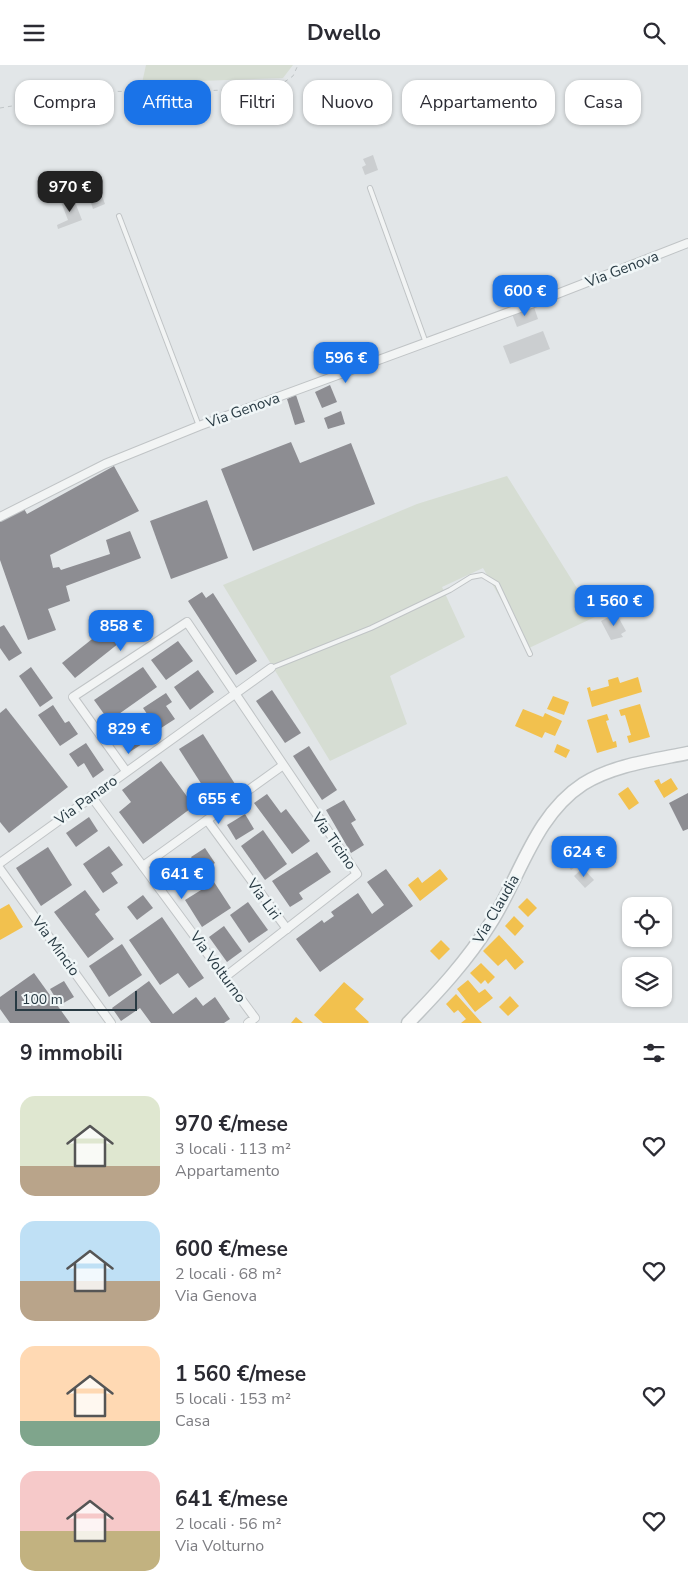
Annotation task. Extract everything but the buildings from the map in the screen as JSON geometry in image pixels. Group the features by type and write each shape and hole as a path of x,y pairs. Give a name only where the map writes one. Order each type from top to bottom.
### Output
{"main road":[{"name":"Via Claudia","path":"408,1023 439,991 491,923 536,838 556,807 584,783 615,770 686,756"}],"street":[{"name":"Via Genova","path":"0,517 105,464 199,426 426,343 688,243"},
{"name":"Via Ticino","path":"126,771 73,697 187,622 282,766 357,874 225,977"},
{"name":"Via Panaro","path":"0,863 90,796 272,668"},
{"path":"143,866 282,766"},
{"name":"Via Volturno","path":"90,796 255,1018 248,1023"},
{"name":"Via Liri","path":"207,820 286,929"},
{"name":"Via Mincio","path":"0,869 112,1023"}],"lane":[{"path":"370,188 426,343"},
{"path":"119,215 199,426"},
{"path":"272,668 371,628 450,590 471,577 482,575 497,584 530,654"}],"path":[{"path":"0,108 24,104 55,93 178,92 268,88 283,83 293,76 298,65"}],"shaded area":[{"path":"146,65 293,65 283,78 211,81 143,80"},
{"path":"507,476 595,617 529,648 483,568 442,587 465,637 390,676 407,724 330,761 223,585 417,504"}]}
